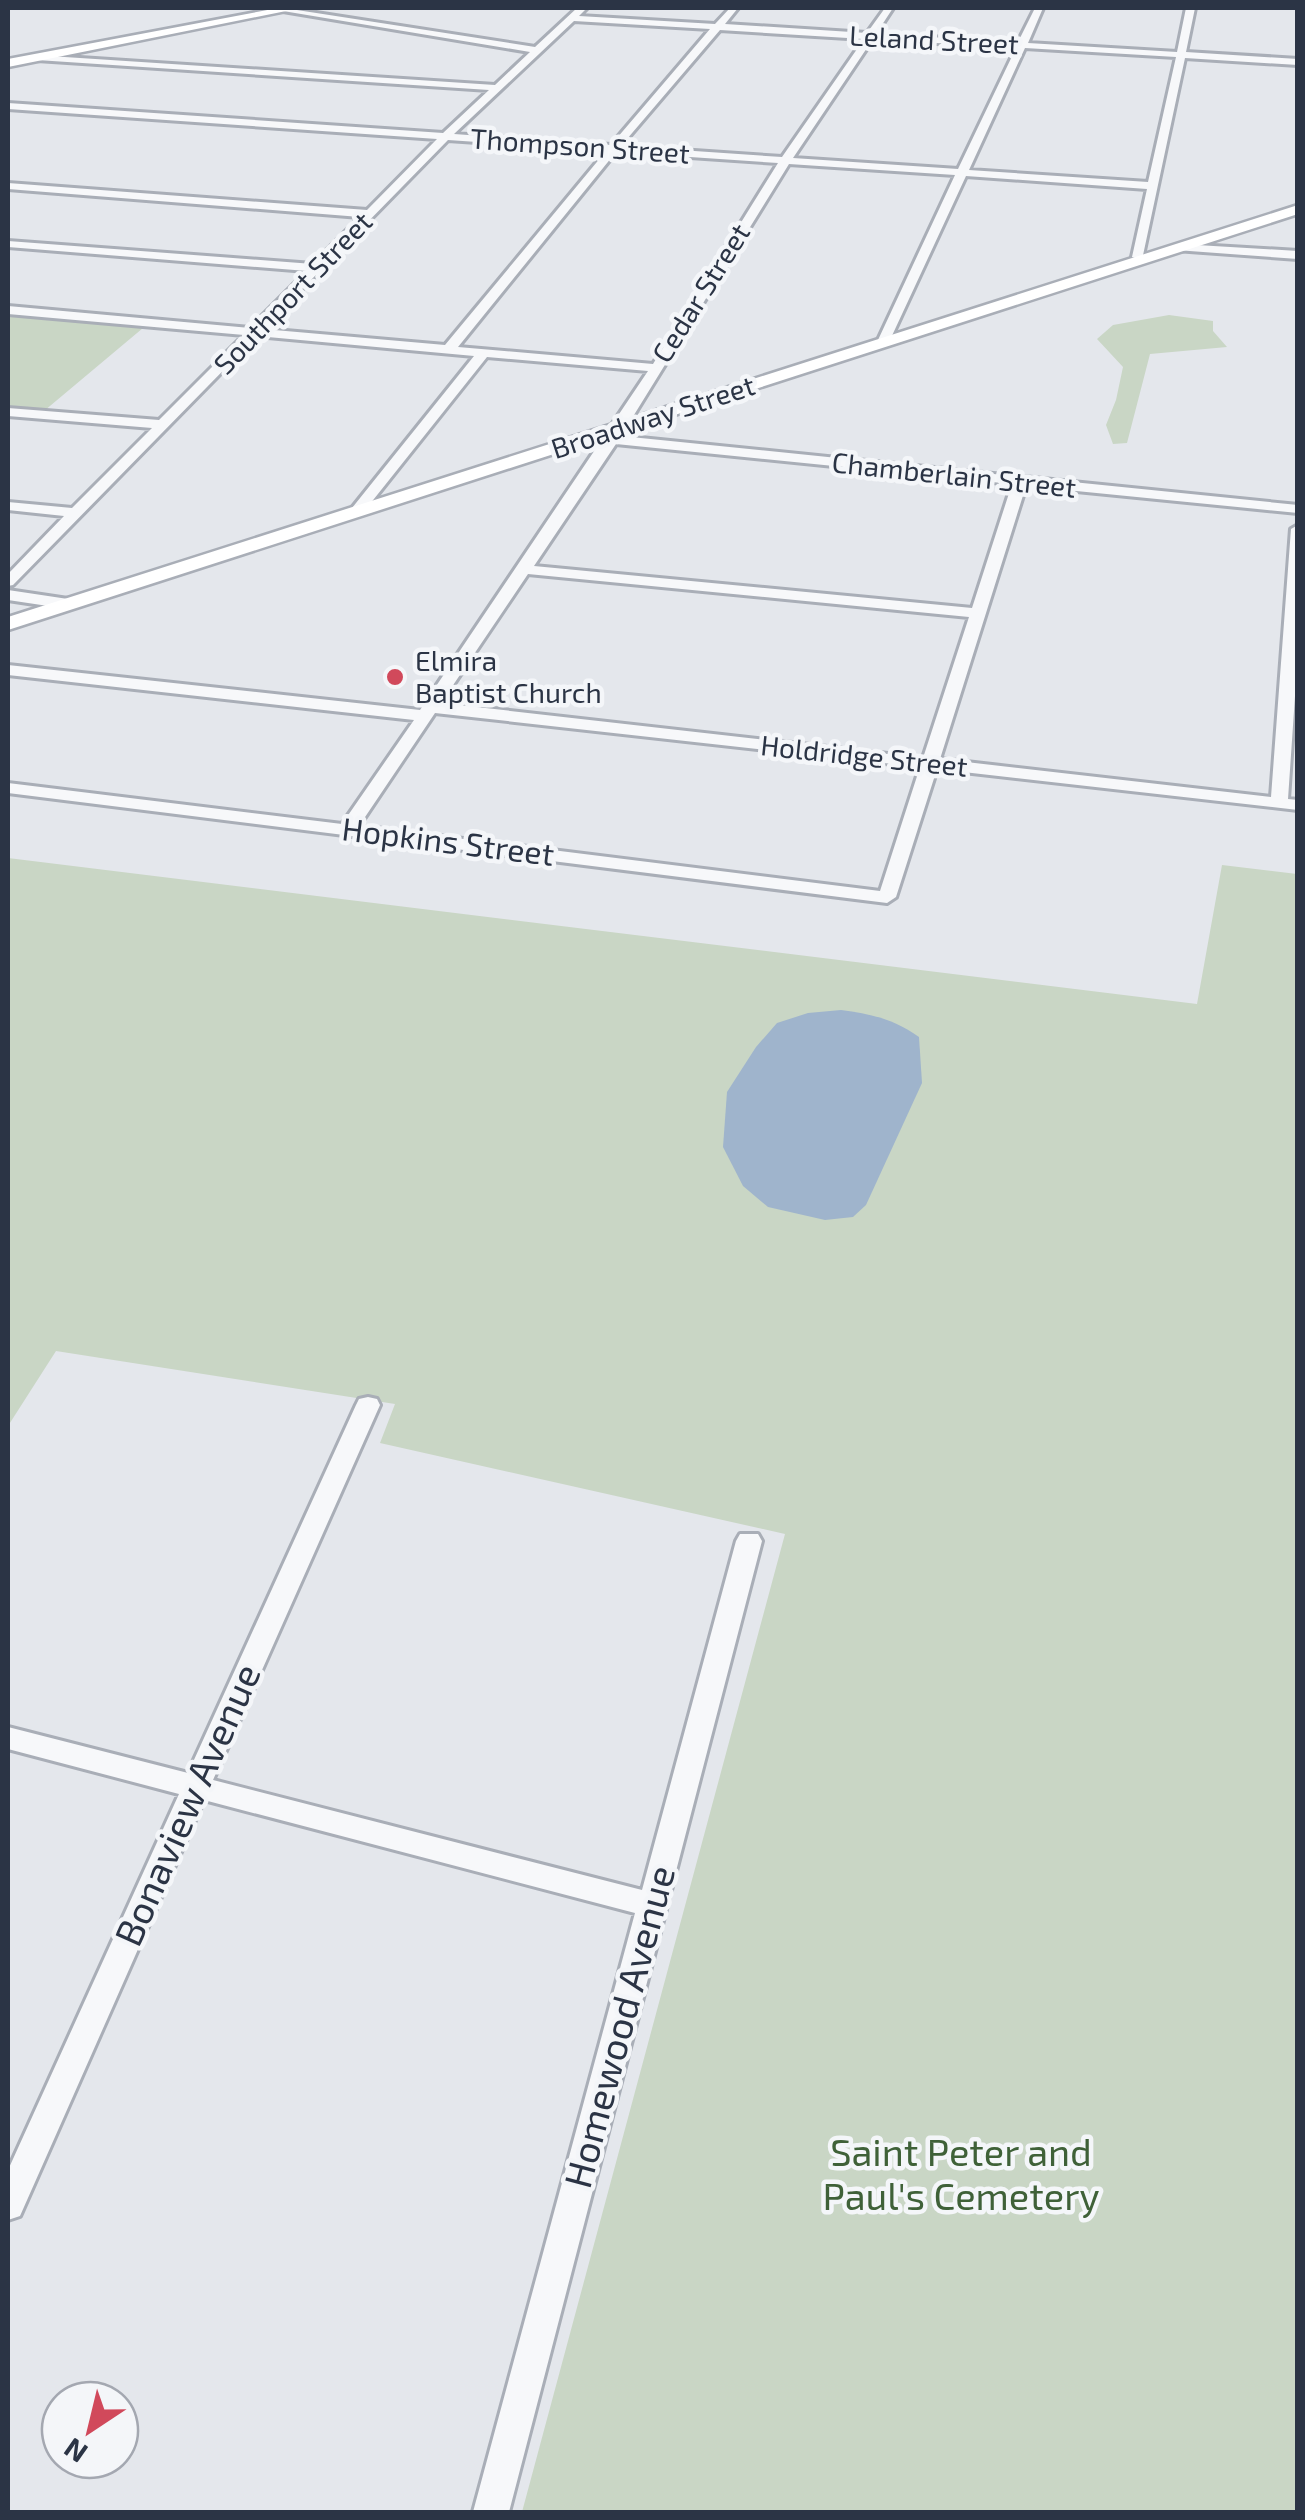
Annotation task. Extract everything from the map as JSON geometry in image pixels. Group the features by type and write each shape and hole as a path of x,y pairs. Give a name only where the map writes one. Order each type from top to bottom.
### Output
{"street":[{"name":"Southport Street","path":"8,582 446,136 582,8"},
{"path":"448,350 734,8"},
{"name":"Cedar Street","path":"348,829 614,434 786,161 889,8"},
{"path":"884,340 1039,8"},
{"path":"1138,257 1190,8"},
{"path":"8,63 289,9 538,50"},
{"name":"Leland Street","path":"571,18 1298,62"},
{"path":"36,57 499,88"},
{"name":"Thompson Street","path":"8,106 1153,186"},
{"path":"8,186 370,214"},
{"name":"Broadway Street","path":"8,624 356,511 614,434 884,340 1298,208"},
{"path":"8,244 316,268"},
{"path":"1180,248 1298,254"},
{"path":"8,310 654,368"},
{"path":"356,511 483,353"},
{"path":"8,412 164,425"},
{"name":"Chamberlain Street","path":"614,434 1020,482 1298,509"},
{"path":"927,763 1020,482"},
{"path":"8,506 74,514"},
{"path":"1288,804 1298,529"},
{"path":"522,569 978,613"},
{"path":"8,595 68,604"},
{"name":"Holdridge Street","path":"8,670 927,763 1288,804"},
{"name":"Hopkins Street","path":"8,788 887,897 927,763"},
{"name":"Bonaview Avenue","path":"8,2204 368,1406"},
{"name":"Homewood Avenue","path":"492,2512 749,1542"},
{"path":"8,1738 652,1905"}],"green space":[{"path":"1169,315 1213,321 1213,331 1227,347 1150,354 1127,443 1113,444 1106,425 1123,367 1097,339 1113,325"},
{"path":"8,316 143,328 44,411 8,408"},
{"name":"Saint Peter and Paul's Cemetery","path":"8,858 1197,1004 1222,865 1297,874 1297,2512 522,2512 785,1534 380,1443 395,1404 56,1351 8,1426"}],"water":[{"path":"841,1010 882,1018 919,1037 922,1083 866,1205 853,1217 825,1220 768,1207 743,1186 723,1147 727,1092 777,1023 808,1013"}],"place":[{"name":"Elmira Baptist Church","path":"395,677"}]}
